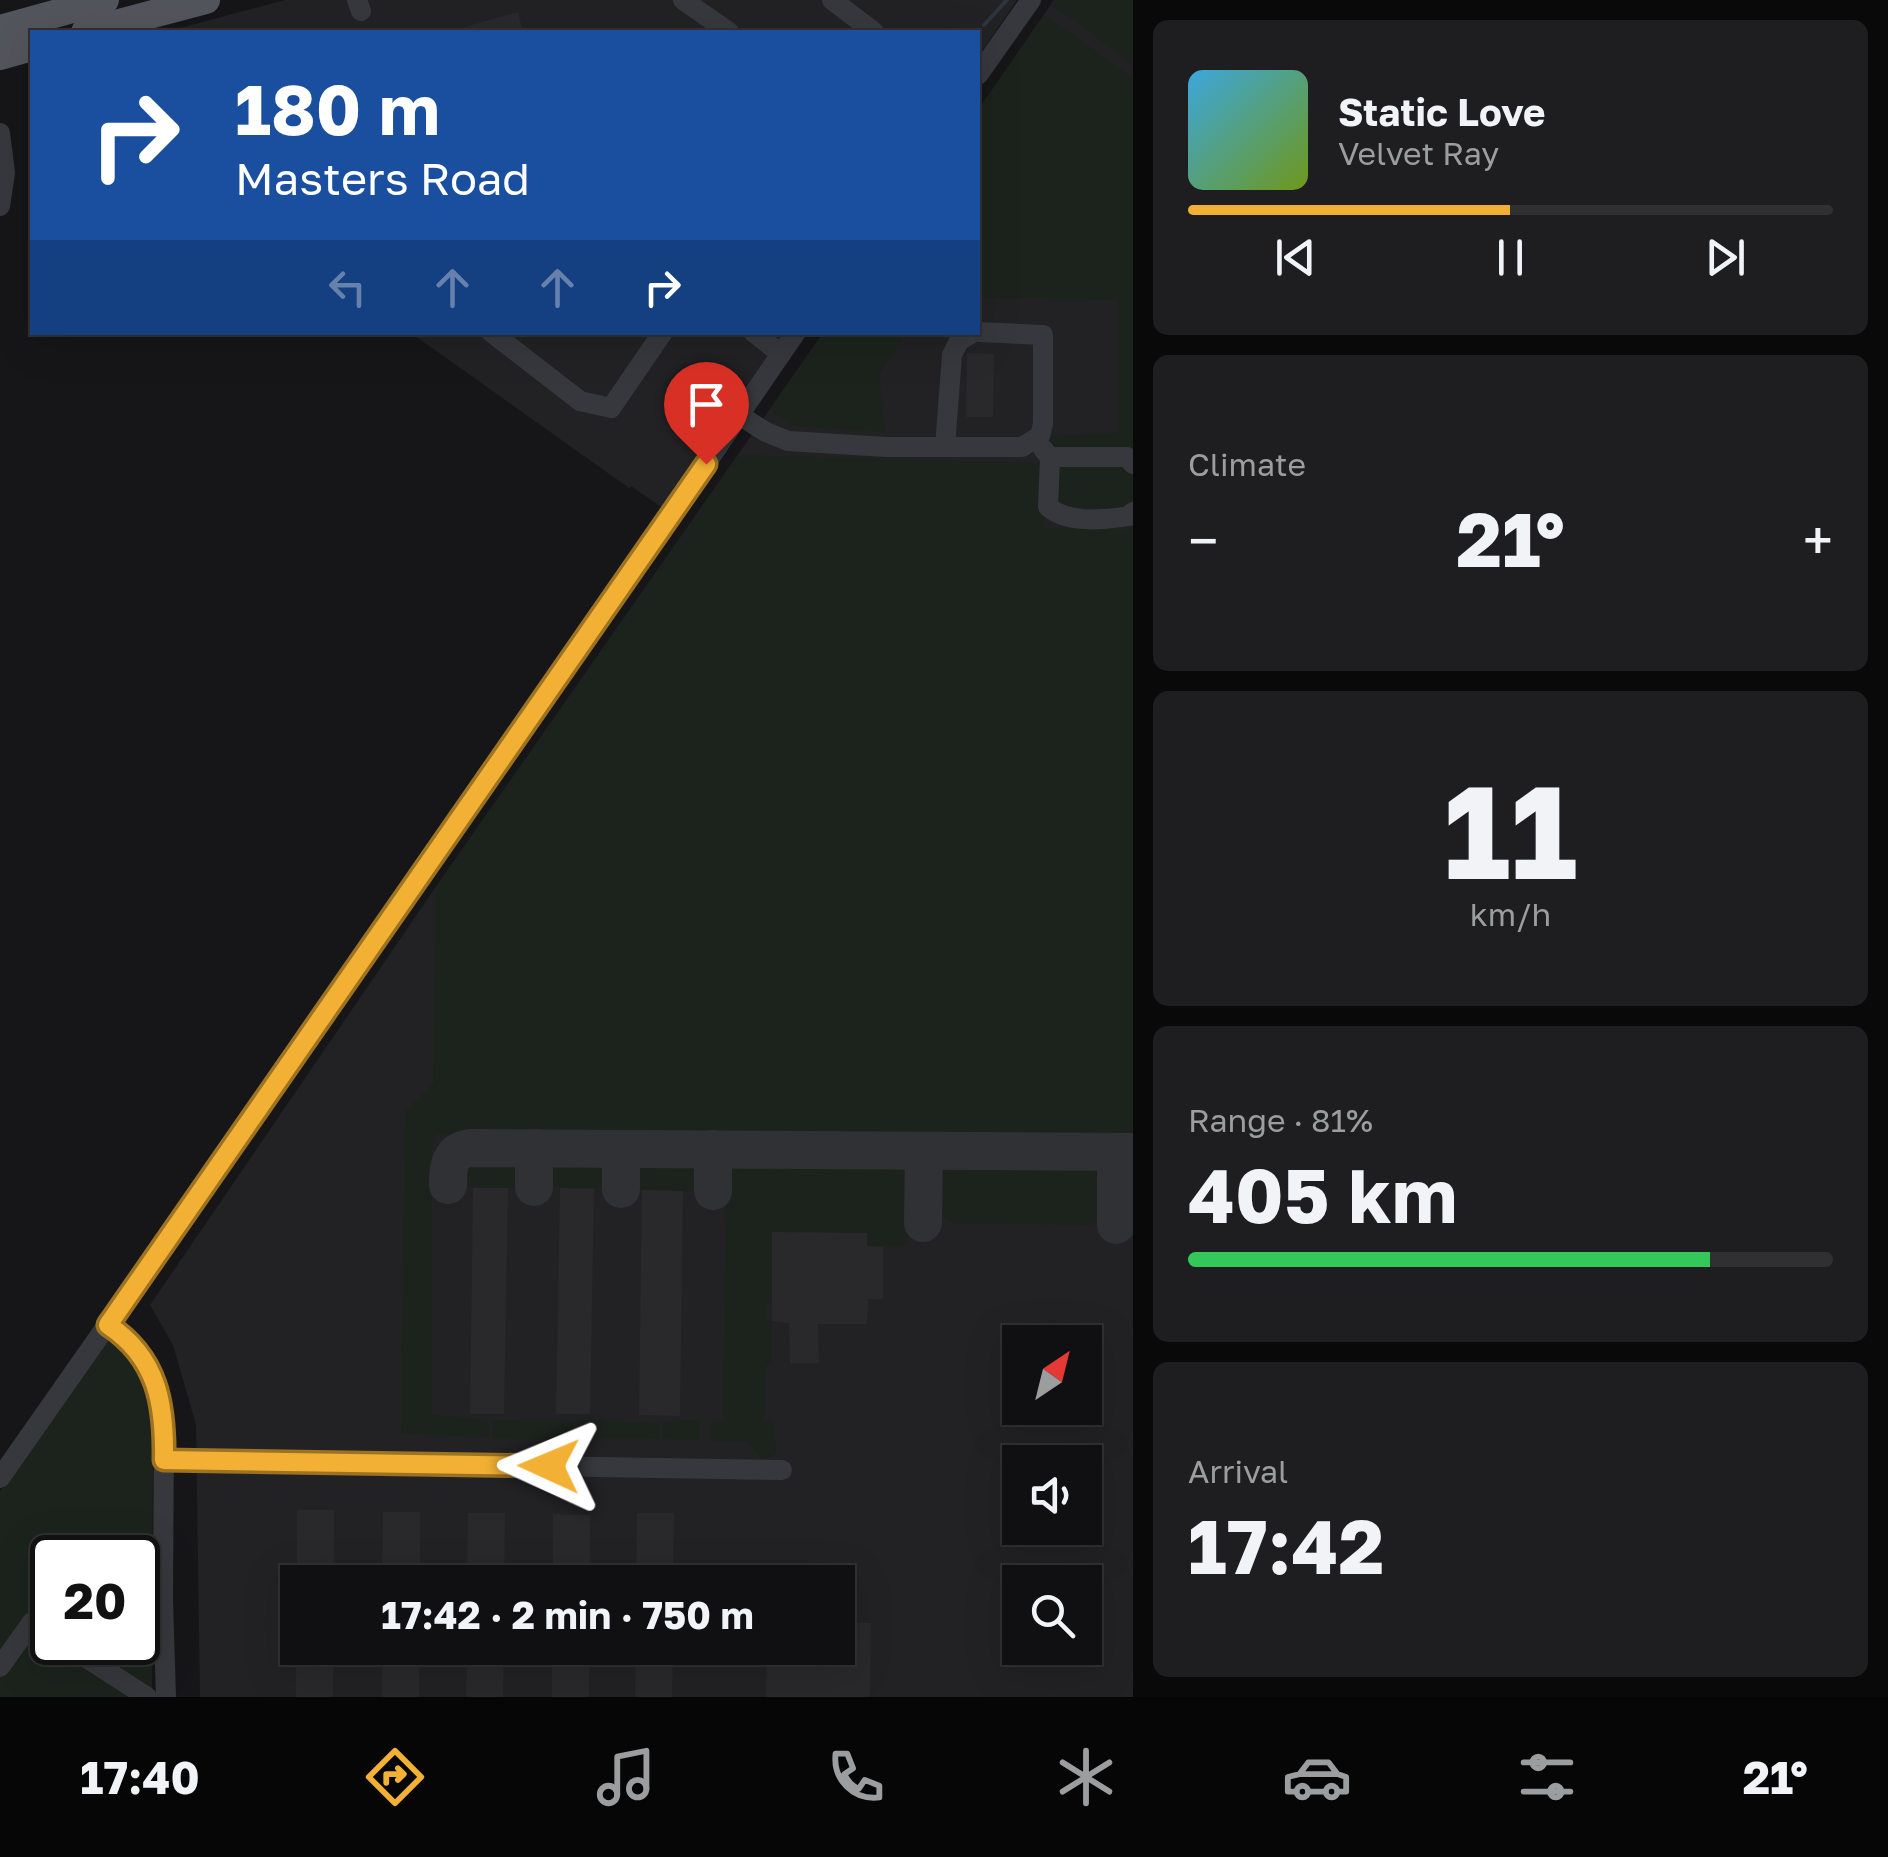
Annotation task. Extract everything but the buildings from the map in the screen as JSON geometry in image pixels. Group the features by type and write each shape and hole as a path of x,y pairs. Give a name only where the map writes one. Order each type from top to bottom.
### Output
{"main road":[{"path":"0,28 106,0"},
{"path":"93,30 206,0"},
{"path":"0,56 30,48"}],"street":[{"path":"683,0 726,30"},
{"path":"832,0 871,30"},
{"path":"980,72 1031,0"},
{"path":"0,133 5,174 0,206"},
{"path":"740,414 788,441 1022,447 1040,436 1043,424 1043,336 980,332"},
{"path":"496,335 580,401 611,408 661,335"},
{"path":"758,335 781,354"},
{"path":"0,1478 794,335"},
{"path":"946,447 952,355 959,341 970,335"},
{"path":"1034,440 1050,456 1127,457 1133,464"},
{"path":"1050,456 1048,507 1060,516 1109,520 1133,512"},
{"path":"108,1325 134,1345 157,1383 164,1415 166,1697"},
{"path":"164,1460 782,1470"},
{"path":"0,1667 30,1625"},
{"path":"98,1665 147,1697"}],"shaded area":[{"path":"285,0 1017,0 980,54 980,30 172,30"},
{"path":"1054,0 1133,0 1133,1697 200,1697 196,1425 173,1345 150,1305 435,888 822,335 980,335 980,107"},
{"path":"1056,0 1133,0 1133,65 1052,6"},
{"path":"1044,15 1133,77 1133,455 1058,451 1048,442 1053,436 1118,433 1118,300 980,298 980,107"},
{"path":"414,335 785,335 664,509"},
{"path":"822,335 905,335 879,374 885,432 792,426 770,409"},
{"path":"739,455 1046,463 1044,528 1133,529 1133,1139 436,1134 432,1147 432,1415 488,1420 489,1437 401,1434 405,1111 434,1082 435,888"},
{"path":"1063,463 1125,463 1133,470 1132,503 1121,509 1063,507 1057,500 1057,469"},
{"path":"471,1161 513,1161 521,1167 521,1184 512,1188 465,1186 462,1169"},
{"path":"598,1161 607,1169 608,1183 604,1188 560,1188 548,1183 548,1168 553,1162"},
{"path":"737,1163 898,1165 909,1171 911,1178 907,1243 867,1246 867,1233 767,1303 766,1320 772,1321 772,1365 765,1366 765,1420 774,1421 776,1451 771,1458 761,1458 746,1441 711,1441 711,1420 723,1419 726,1176"},
{"path":"694,1164 699,1168 697,1187 694,1192 640,1190 633,1175 636,1165"},
{"path":"949,1165 1092,1166 1104,1178 1104,1214 1092,1225 953,1223 940,1212 936,1196 939,1178"},
{"path":"108,1339 135,1360 148,1390 153,1414 153,1535 30,1535 30,1665 152,1665 152,1697 0,1697 0,1491"},
{"path":"496,1420 570,1421 574,1423 573,1439 492,1439"},
{"path":"580,1420 660,1422 660,1439 578,1438"},
{"path":"700,1420 700,1441 663,1438 663,1422"}],"waterway":[{"path":"984,25 1007,0"}],"taxiway":[{"path":"448,1185 454,1156 470,1148 1133,1152"},
{"path":"534,1148 534,1187"},
{"path":"621,1149 621,1189"},
{"path":"713,1149 713,1191"},
{"path":"923,1223 924,1151"},
{"path":"1116,1152 1116,1225"}],"route":[{"path":"549,1466 164,1460 164,1415 157,1383 134,1345 108,1325 706,464"}]}
